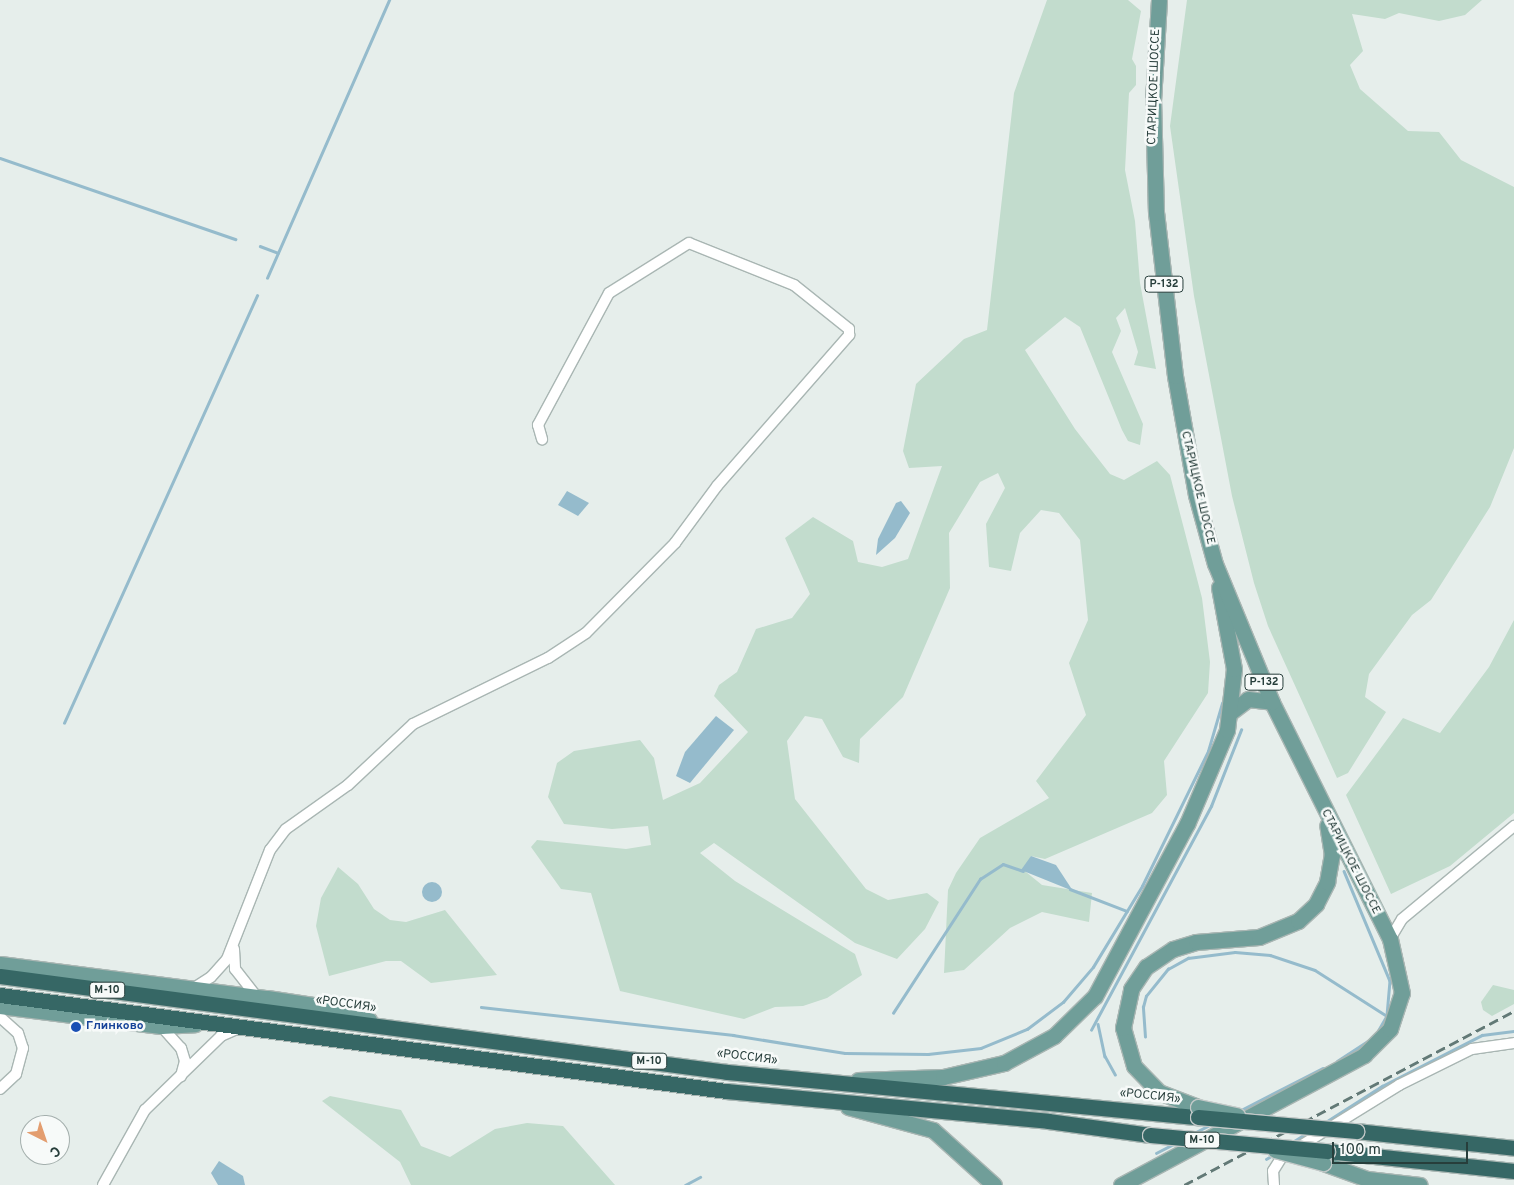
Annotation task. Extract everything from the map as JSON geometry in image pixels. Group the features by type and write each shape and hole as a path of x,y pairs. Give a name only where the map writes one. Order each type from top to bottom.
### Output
{"highway":[{"name":"«РОССИЯ»","path":"0,976 813,1081 1198,1112 1270,1122 1514,1148"},
{"name":"М-10","path":"0,995 225,1023 610,1076 810,1099 1048,1121 1150,1135 1254,1144 1325,1157 1514,1171"}],"main road":[{"name":"СТАРИЦКОЕ ШОССЕ","path":"1120,1185 1335,1074 1374,1049 1390,1029 1402,999 1400,970 1390,939 1319,802 1272,702 1215,564 1185,441 1160,250 1153,119 1159,0"},
{"path":"813,1081 962,1074 1017,1058 1066,1028 1090,1002 1110,972 1213,770 1231,712 1233,658 1215,564"},
{"path":"1231,712 1248,699 1272,702"},
{"path":"1198,1112 1159,1092 1134,1066 1123,1028 1131,989 1146,967 1173,948 1196,942 1267,935 1286,929 1306,915 1324,890 1332,864 1319,802"},
{"path":"0,964 256,996 319,1006 390,1026"},
{"path":"36,970 107,990"},
{"path":"0,1006 161,1026 225,1023"},
{"path":"810,1099 933,1130 994,1185"},
{"path":"1325,1157 1367,1179 1420,1185"}],"street":[{"path":"192,988 217,972 234,946 270,850 286,829 348,785 413,724 548,658 586,633 674,543 716,486 849,335 849,329 794,285 689,243 609,293 538,425 542,439"},
{"path":"1390,939 1402,919 1514,826"},
{"path":"234,946 235,969 256,996"},
{"path":"0,1016 18,1033 23,1048 16,1074 0,1089"},
{"path":"161,1026 181,1048 184,1061 181,1077"},
{"path":"104,1185 145,1110 222,1036 247,1026"},
{"path":"1274,1185 1273,1171 1281,1158 1399,1085 1472,1049 1514,1043"}],"green space":[{"path":"1047,0 1128,0 1141,11 1132,59 1136,66 1136,85 1129,93 1125,170 1135,221 1140,283 1156,369 1134,365 1138,352 1125,308 1116,318 1121,331 1112,352 1143,424 1140,445 1128,441 1122,430 1080,327 1065,317 1025,350 1075,429 1110,474 1124,480 1157,461 1170,475 1202,598 1210,662 1208,693 1164,761 1167,795 1152,813 1045,859 1031,856 1026,872 1042,885 1092,893 1089,922 1042,912 1010,928 964,970 944,973 948,890 956,873 980,838 1049,798 1036,781 1086,715 1069,663 1088,620 1080,540 1059,513 1041,510 1020,533 1011,571 989,567 986,524 1005,488 998,473 980,482 949,533 950,588 903,697 860,739 859,763 843,757 822,719 805,716 787,741 795,799 866,889 888,900 927,893 939,902 925,929 897,959 855,943 714,843 700,853 735,881 855,954 862,975 827,998 803,1006 775,1007 744,1019 620,991 591,893 561,889 531,847 537,840 626,849 651,845 648,826 612,829 564,824 548,797 557,763 574,751 640,740 654,758 663,800 700,783 748,732 714,696 719,685 737,672 756,629 792,618 810,594 785,538 813,517 853,541 858,562 882,567 908,559 942,466 909,468 903,451 916,384 964,339 987,330 1014,93"},
{"path":"1187,0 1482,0 1465,15 1439,21 1399,13 1385,19 1352,14 1363,51 1350,65 1360,89 1408,131 1439,132 1461,160 1514,187 1514,448 1490,507 1431,600 1412,615 1369,674 1365,697 1386,712 1348,773 1337,778 1268,626 1254,583 1232,496 1194,296 1170,126"},
{"path":"1514,620 1514,813 1450,866 1391,894 1346,795 1403,718 1440,733 1489,667"},
{"path":"338,867 358,884 374,909 390,920 406,922 445,910 497,975 431,983 401,961 386,961 329,976 316,926 321,898"},
{"path":"1493,985 1514,990 1514,1004 1492,1016 1483,1010 1481,1002"},
{"path":"330,1096 401,1110 421,1146 450,1157 495,1129 527,1123 563,1126 615,1185 411,1185 400,1162 322,1101"}],"water":[{"path":"567,491 589,503 578,516 558,505"},
{"path":"901,501 910,513 895,538 876,555 878,539 896,503"},
{"path":"716,716 734,730 690,783 676,776 685,752"},
{"path":"1031,856 1056,865 1073,891 1021,870"},
{"path":"428,882 436,882 442,888 442,896 436,902 428,902 422,896 422,888"},
{"path":"219,1161 243,1176 245,1185 218,1185 211,1173"}],"waterway":[{"path":"267,278 389,0"},
{"path":"0,158 235,239"},
{"path":"260,246 278,253"},
{"path":"64,723 257,296"},
{"path":"481,1007 733,1035 845,1053 928,1054 981,1048 1027,1029 1063,1002 1093,967 1142,886 1208,751 1222,703"},
{"path":"1091,1030 1211,806 1241,730"},
{"path":"893,1013 980,879 1003,864 1023,871"},
{"path":"1344,871 1390,981 1387,1016 1379,1030"},
{"path":"1070,889 1127,911"},
{"path":"1145,1037 1143,1007 1146,996 1168,969 1188,958 1235,952 1270,955 1315,970 1387,1016"},
{"path":"1098,1024 1105,1056 1115,1074"},
{"path":"1324,1123 1382,1086 1482,1035 1514,1031"},
{"path":"1337,1061 1368,1041"},
{"path":"1239,1111 1323,1068"},
{"path":"1194,1133 1212,1124"},
{"path":"1294,1141 1307,1133"},
{"path":"1156,1153 1174,1144"},
{"path":"1266,1159 1273,1155"},
{"path":"685,1185 700,1177"}],"railway":[{"path":"1184,1185 1514,1011"}],"place":[{"name":"Глинково","path":"76,1027"}]}
